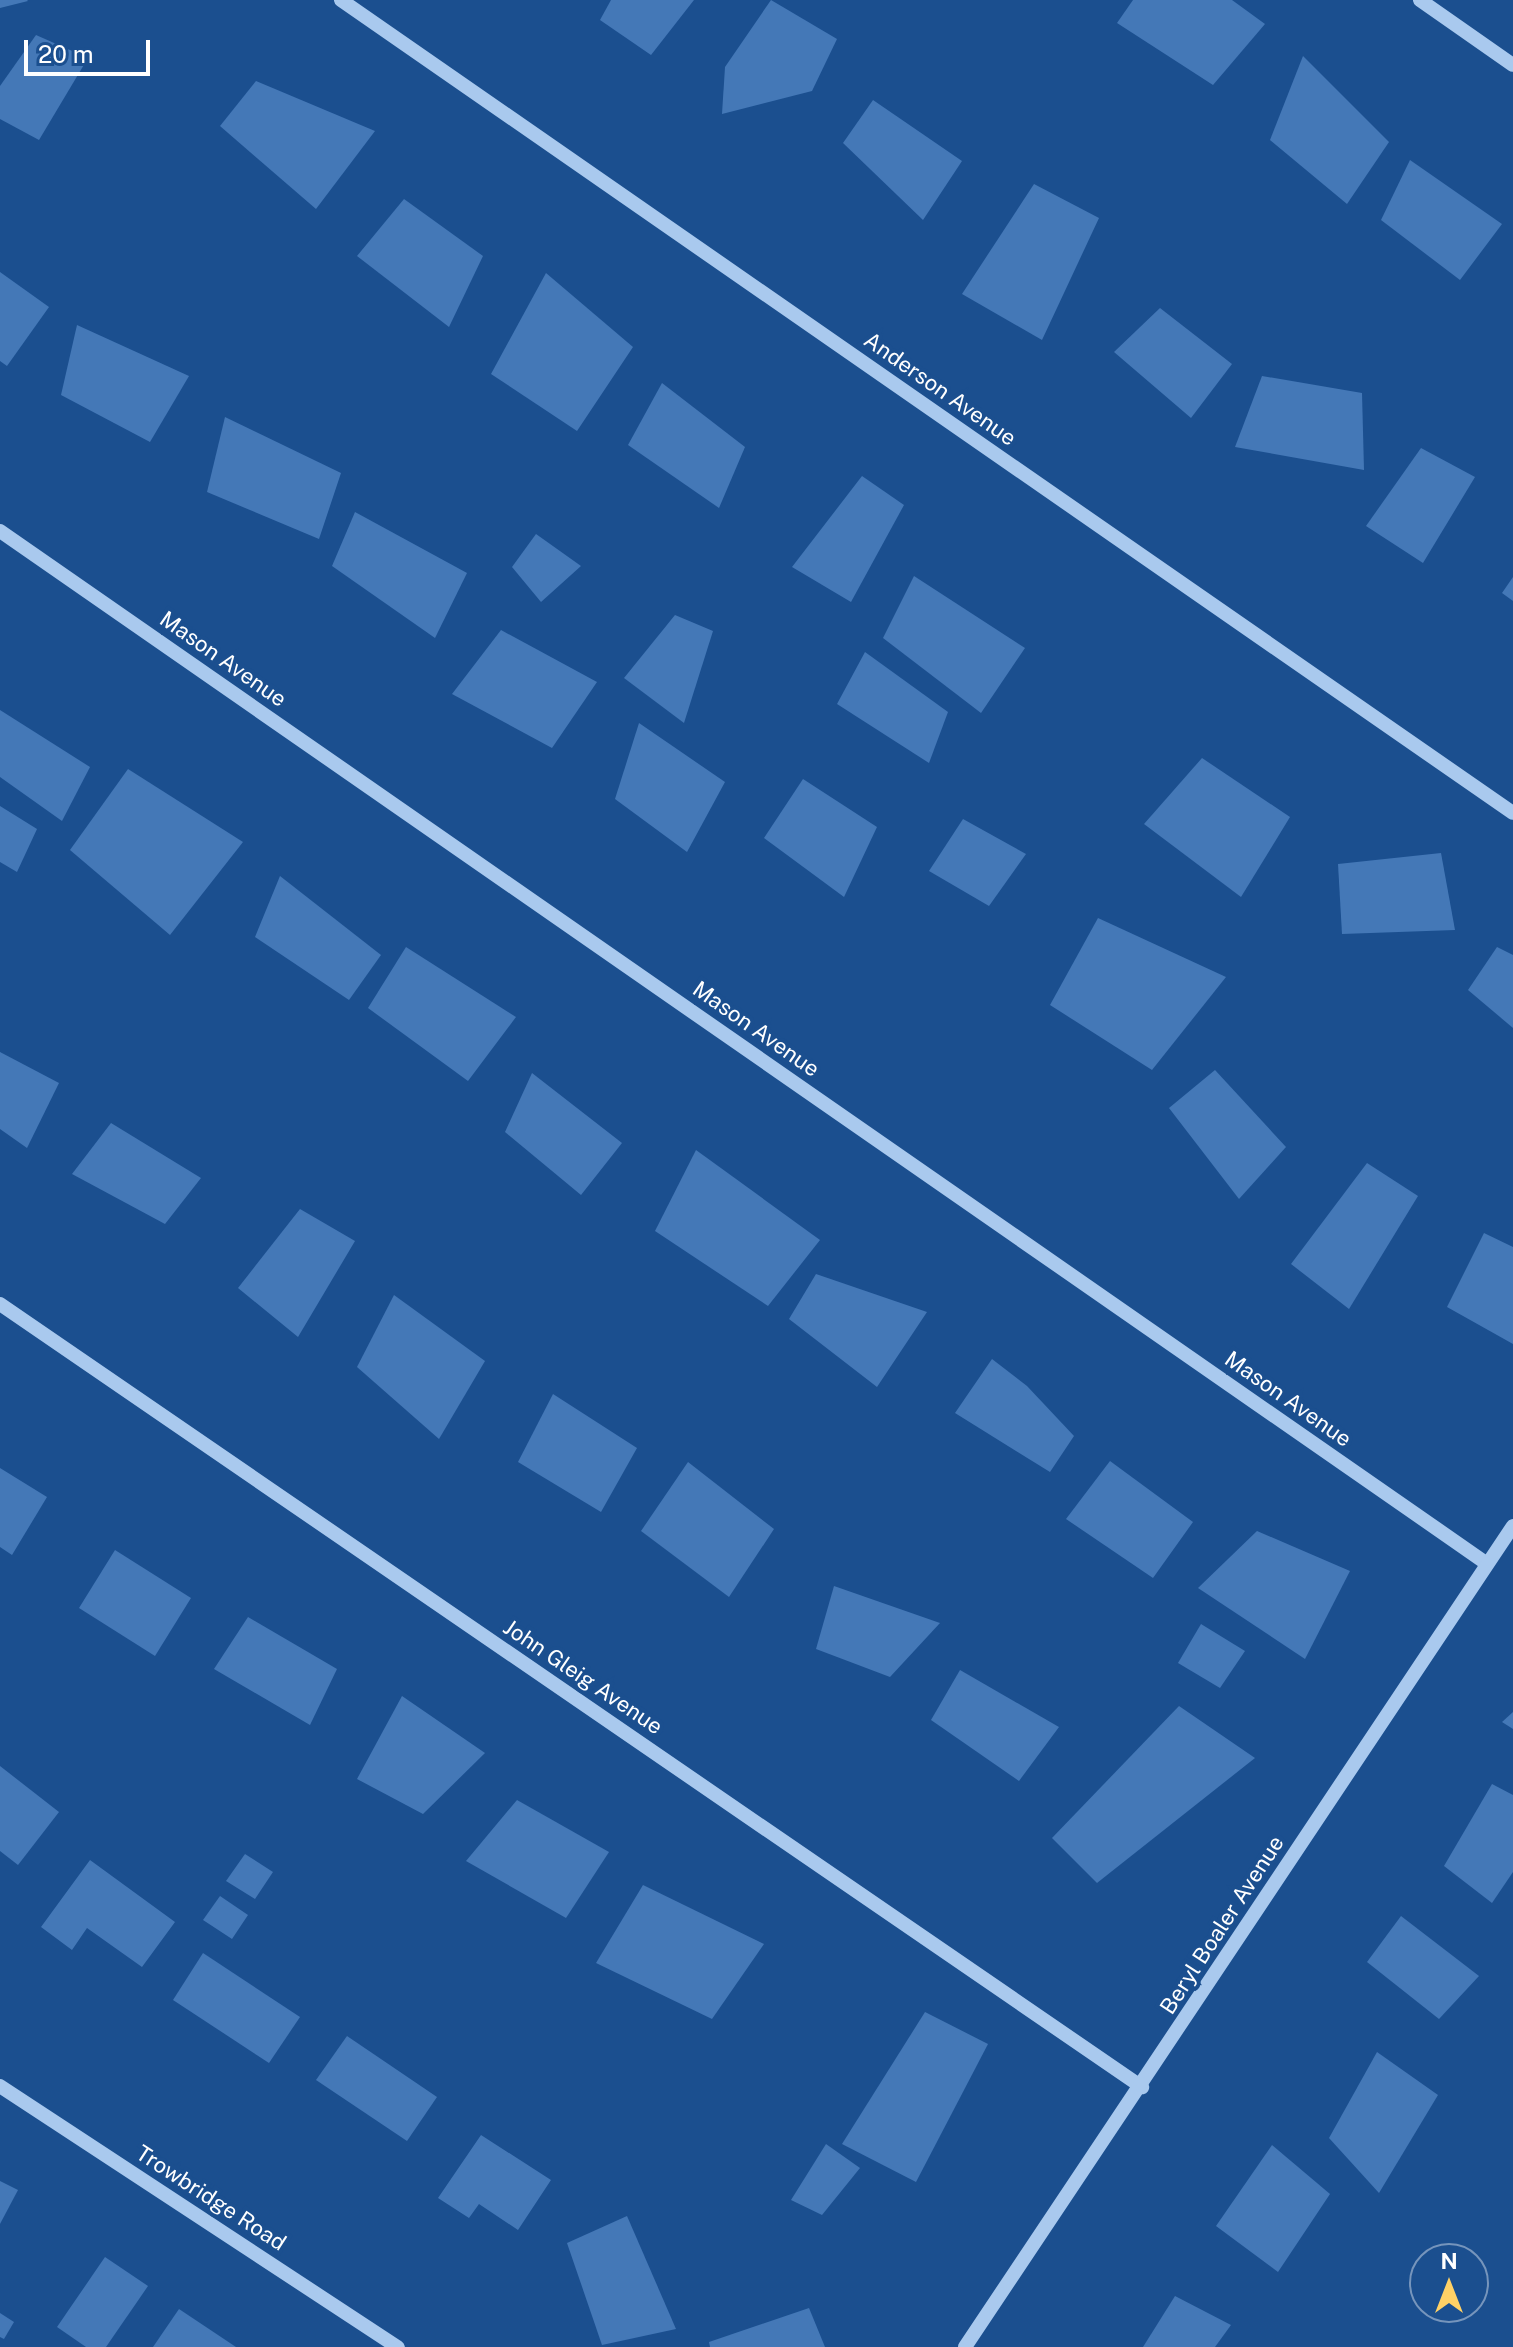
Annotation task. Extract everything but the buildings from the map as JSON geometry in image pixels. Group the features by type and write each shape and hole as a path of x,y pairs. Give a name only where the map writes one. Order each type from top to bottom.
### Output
{"street":[{"name":"Anderson Avenue","path":"341,0 1513,813"},
{"path":"1420,0 1513,65"},
{"name":"Mason Avenue","path":"0,531 1486,1563"},
{"name":"John Gleig Avenue","path":"0,1304 1142,2087"},
{"name":"Beryl Boaler Avenue","path":"965,2347 1142,2087 1513,1526"},
{"name":"Trowbridge Road","path":"0,2086 398,2347"}]}
